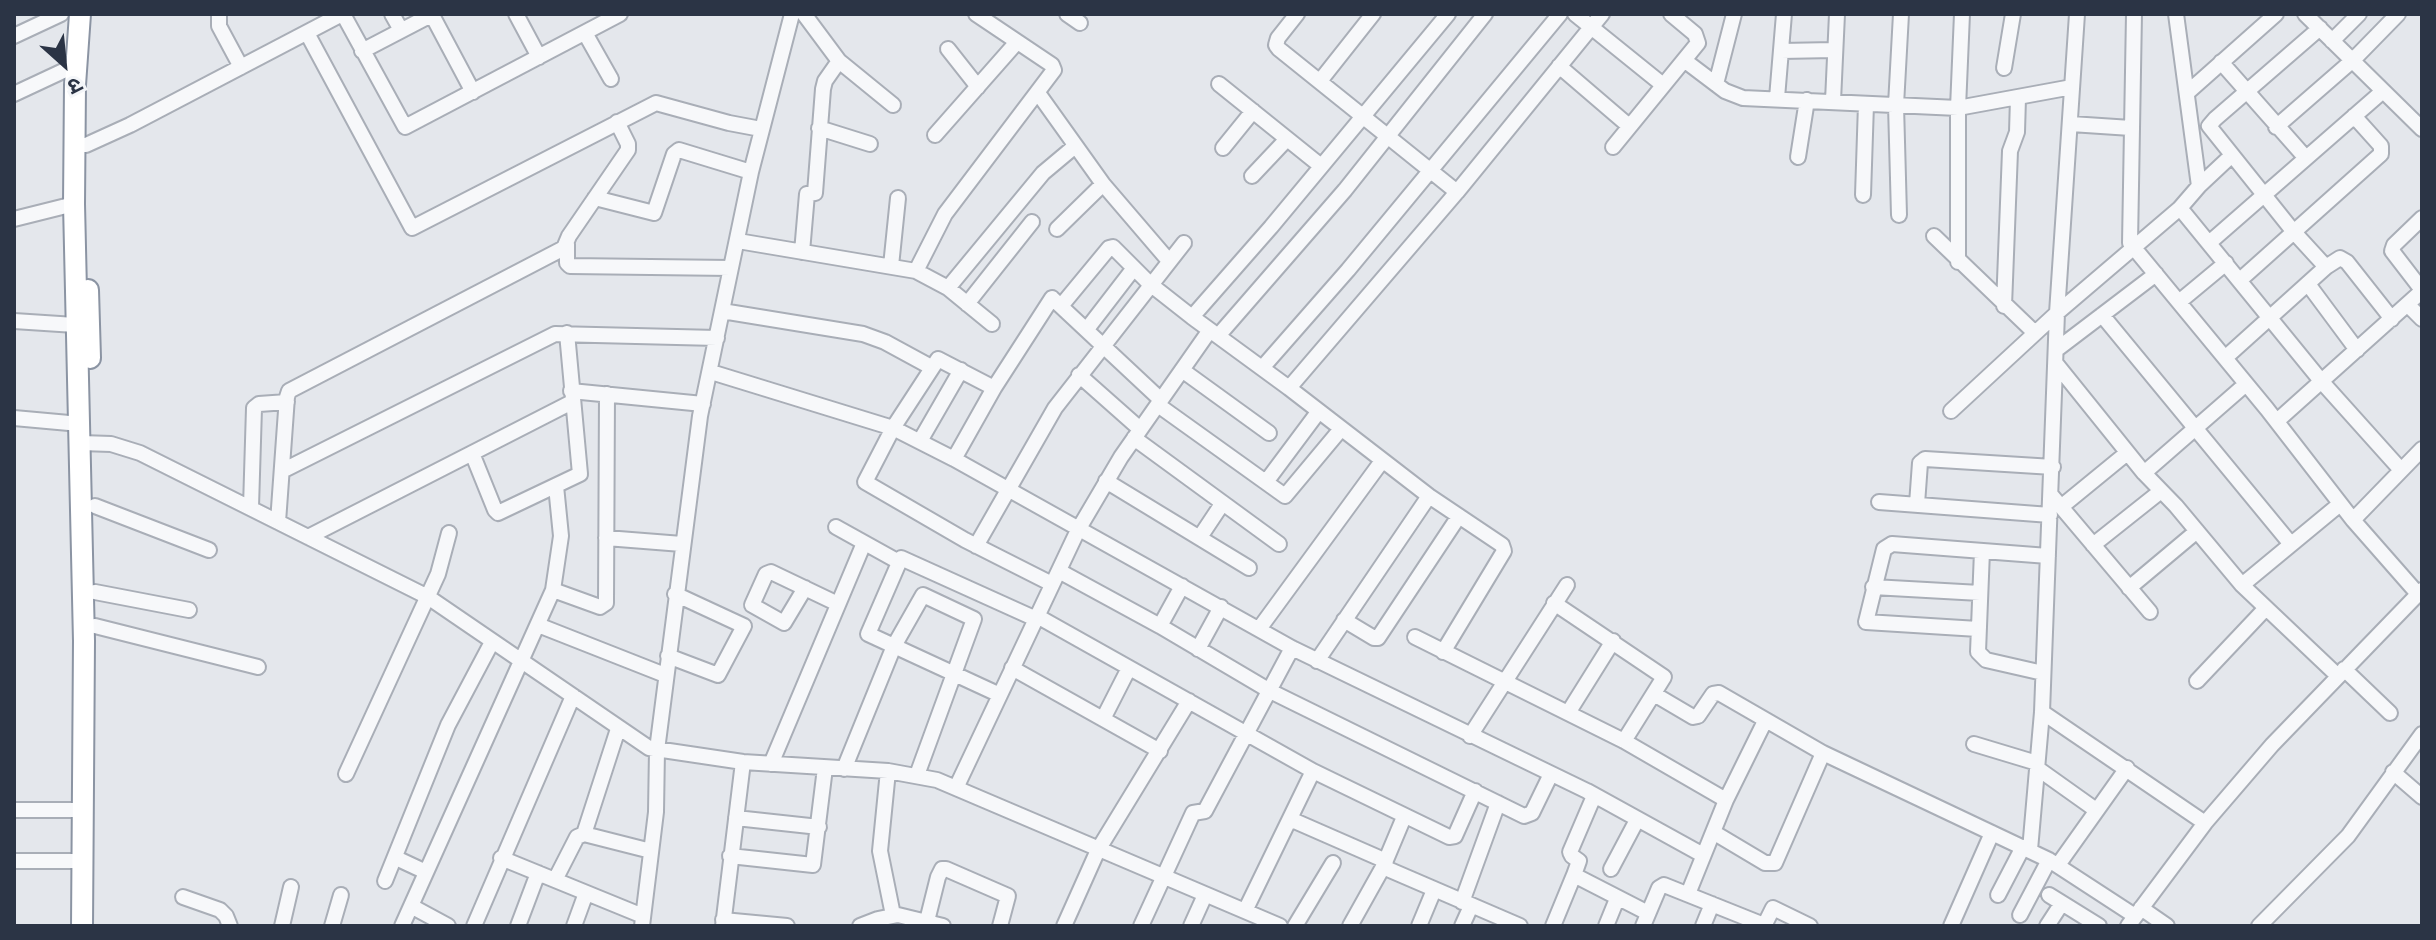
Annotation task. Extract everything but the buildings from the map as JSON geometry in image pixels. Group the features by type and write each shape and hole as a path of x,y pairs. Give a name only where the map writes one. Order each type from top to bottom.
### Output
{"highway":[{"path":"80,14 76,65 85,436 82,926"},
{"path":"91,14 74,204 75,325 95,506 95,926"}],"street":[{"path":"14,36 61,14"},
{"path":"219,14 219,26 241,67"},
{"path":"80,145 342,14 405,127 612,16"},
{"path":"392,14 401,30"},
{"path":"362,51 433,14 473,92"},
{"path":"516,14 539,57"},
{"path":"501,858 586,893 643,921 656,812 657,750 665,675 703,404 751,172 792,14"},
{"path":"804,14 839,61 893,105"},
{"path":"916,271 945,214 1038,93 1054,67 976,14"},
{"path":"1067,14 1080,23"},
{"path":"1297,14 1276,45 1457,192"},
{"path":"1320,81 1373,14"},
{"path":"956,788 1078,530 1137,434 1182,370 1345,190 1485,14"},
{"path":"1262,368 1560,14"},
{"path":"1575,14 1663,85"},
{"path":"1289,388 1457,192 1602,14"},
{"path":"1613,147 1698,39 1671,14"},
{"path":"1716,84 1734,14"},
{"path":"1777,98 1784,14"},
{"path":"1833,101 1837,14"},
{"path":"1899,215 1896,105 1901,14"},
{"path":"1958,262 1958,108 1962,14"},
{"path":"2004,68 2013,14"},
{"path":"2134,14 2130,243 2277,421 2353,520 2420,592 2272,745 2205,823 2135,917"},
{"path":"2187,93 2276,14"},
{"path":"2305,14 2422,129"},
{"path":"2332,41 2359,14"},
{"path":"2276,127 2353,60 2398,14"},
{"path":"1998,895 2026,849 2042,712 2048,556 2054,506 2057,313 2071,124 2073,15"},
{"path":"1192,317 1364,115 1443,16"},
{"path":"2180,16 2199,186"},
{"path":"2320,28 2209,126 2293,231 2326,267"},
{"path":"307,33 412,228 656,103 761,129"},
{"path":"585,33 611,79"},
{"path":"935,135 1017,42"},
{"path":"948,49 978,87"},
{"path":"1781,51 1834,50"},
{"path":"1684,60 1733,96 1958,108 2072,87"},
{"path":"802,252 807,194 815,193 825,81 839,61"},
{"path":"2221,62 2305,157"},
{"path":"14,94 76,65"},
{"path":"1559,66 1629,126"},
{"path":"1219,84 1321,166"},
{"path":"2209,243 2383,91"},
{"path":"1038,93 1074,147 1169,261"},
{"path":"2004,306 2010,151 2017,132 2018,98"},
{"path":"1798,157 1807,100"},
{"path":"1863,195 1866,104"},
{"path":"1223,148 1253,111"},
{"path":"2240,280 2381,154 2381,146 2354,116"},
{"path":"617,122 629,148 569,236 567,263 570,266 731,268"},
{"path":"2071,124 2131,128"},
{"path":"819,128 870,144"},
{"path":"1252,176 1286,140"},
{"path":"948,288 1043,173 1074,147"},
{"path":"595,198 654,213 674,154 679,150 751,172"},
{"path":"1951,411 2057,313 2180,208 2231,156"},
{"path":"1057,229 1103,184"},
{"path":"891,266 898,198"},
{"path":"14,219 74,204"},
{"path":"2180,208 2322,382 2401,470"},
{"path":"2277,421 2422,290 2392,251 2394,245 2422,218"},
{"path":"967,304 1032,222"},
{"path":"1934,236 2035,333"},
{"path":"738,241 916,271 948,288 992,324"},
{"path":"976,546 1055,408 1184,243"},
{"path":"278,522 289,391 561,250 567,244"},
{"path":"1061,306 1113,247 1150,284 1192,317 1429,496 1502,545 1504,551 1443,652"},
{"path":"2225,358 2326,267 2343,258 2392,319"},
{"path":"2179,302 2226,263"},
{"path":"1087,329 1134,268"},
{"path":"2056,358 2102,315 2156,274"},
{"path":"2308,284 2357,350"},
{"path":"954,459 994,388 1050,300 1054,299 1159,402 1282,495 1288,494 1341,429"},
{"path":"2408,305 2422,319"},
{"path":"722,311 863,334 885,342 931,367"},
{"path":"2102,315 2290,543"},
{"path":"14,321 75,325"},
{"path":"284,470 549,336 567,333 717,338"},
{"path":"472,453 498,513 577,477 581,471 567,333"},
{"path":"2056,358 2127,453 2242,585 2390,713"},
{"path":"994,388 940,359 931,367 893,428 865,482 976,546 1056,578 1160,626 1270,691 1524,816 1529,816 1551,774"},
{"path":"920,441 961,370"},
{"path":"1182,370 1269,433"},
{"path":"711,372 893,428 920,441 1292,648 1551,774 1703,855"},
{"path":"1079,375 1137,434 1222,504 1279,544"},
{"path":"2144,473 2246,384"},
{"path":"553,590 604,606 607,394"},
{"path":"308,537 472,453 572,396 607,394 703,404"},
{"path":"251,507 254,408 259,404 287,402"},
{"path":"1266,482 1319,411"},
{"path":"14,418 140,453 428,597 640,744 657,750 743,762 917,775 956,788 1163,876 1245,911 1262,922 1280,926"},
{"path":"2353,520 2422,449"},
{"path":"1879,502 2054,506 2127,453"},
{"path":"1917,504 1920,463 1925,459 2053,467"},
{"path":"1259,629 1382,461"},
{"path":"1106,481 1249,568"},
{"path":"402,926 553,590 561,536 556,486"},
{"path":"2093,545 2161,491"},
{"path":"1317,661 1429,496"},
{"path":"1200,537 1222,504"},
{"path":"2242,585 2340,504"},
{"path":"95,506 209,550"},
{"path":"2054,506 2093,545 2150,612"},
{"path":"1344,620 1378,638 1459,516"},
{"path":"836,527 899,562"},
{"path":"2129,588 2197,531"},
{"path":"346,774 428,597 445,554 449,533"},
{"path":"606,538 682,544"},
{"path":"771,764 864,543"},
{"path":"1978,629 1868,623 1865,619 1880,556 1887,545 2048,556"},
{"path":"1982,551 1977,645 1980,656 2043,673"},
{"path":"1000,695 868,634 901,558 1036,618 1313,771 1452,838 1475,791"},
{"path":"1470,736 1567,585"},
{"path":"1160,626 1182,586"},
{"path":"1873,587 1980,593"},
{"path":"805,588 838,604"},
{"path":"95,592 189,610"},
{"path":"668,656 718,675 744,626 675,594"},
{"path":"844,769 894,646 923,595 974,619 917,775"},
{"path":"1554,603 1662,674 1663,680 1624,741"},
{"path":"1198,649 1221,607"},
{"path":"2197,681 2266,608"},
{"path":"538,625 665,675"},
{"path":"95,626 258,667"},
{"path":"1415,637 1624,741 1726,800"},
{"path":"1568,713 1613,641"},
{"path":"385,881 448,725 492,642"},
{"path":"1141,926 1193,813 1205,811 1292,648"},
{"path":"1012,668 1160,751"},
{"path":"1103,719 1129,668"},
{"path":"1654,694 1693,717 1698,716 1713,694 1719,693 1823,753 2054,862 2135,917 2167,926"},
{"path":"474,926 573,696"},
{"path":"1064,926 1098,850 1189,701"},
{"path":"2042,712 2205,823"},
{"path":"1688,894 1726,800 1765,721"},
{"path":"584,834 618,729"},
{"path":"2259,926 2348,836 2422,734"},
{"path":"1974,744 2037,766 2096,810"},
{"path":"1713,832 1765,863 1775,863 1823,753"},
{"path":"743,762 723,923 787,926"},
{"path":"730,856 813,865 825,768"},
{"path":"2020,915 2054,862 2127,768"},
{"path":"888,771 880,851 896,919"},
{"path":"1245,911 1313,771"},
{"path":"2393,772 2422,797"},
{"path":"1553,926 1579,864 1570,852 1594,796"},
{"path":"1462,926 1498,803"},
{"path":"14,810 82,810"},
{"path":"1350,926 1385,864 1404,817"},
{"path":"736,818 819,827"},
{"path":"1290,819 1434,890 1520,926"},
{"path":"1611,869 1637,820"},
{"path":"1951,926 1992,833"},
{"path":"555,880 577,837 584,834 651,851"},
{"path":"396,858 426,872"},
{"path":"14,861 81,861"},
{"path":"1295,926 1333,863"},
{"path":"927,921 938,877 942,869 946,869 1008,896 1000,926"},
{"path":"518,926 538,873"},
{"path":"1574,875 1617,899 1645,920 1661,886 1764,925 1773,908 1810,926"},
{"path":"282,926 291,887"},
{"path":"1419,926 1434,890"},
{"path":"574,926 586,893"},
{"path":"332,926 341,895"},
{"path":"1191,926 1205,895"},
{"path":"183,897 220,910 230,926"},
{"path":"1606,926 1617,899"},
{"path":"2047,926 2055,899 2099,926"},
{"path":"1703,926 1712,904"},
{"path":"411,906 445,925"},
{"path":"860,926 896,919 927,921 943,926"}]}
